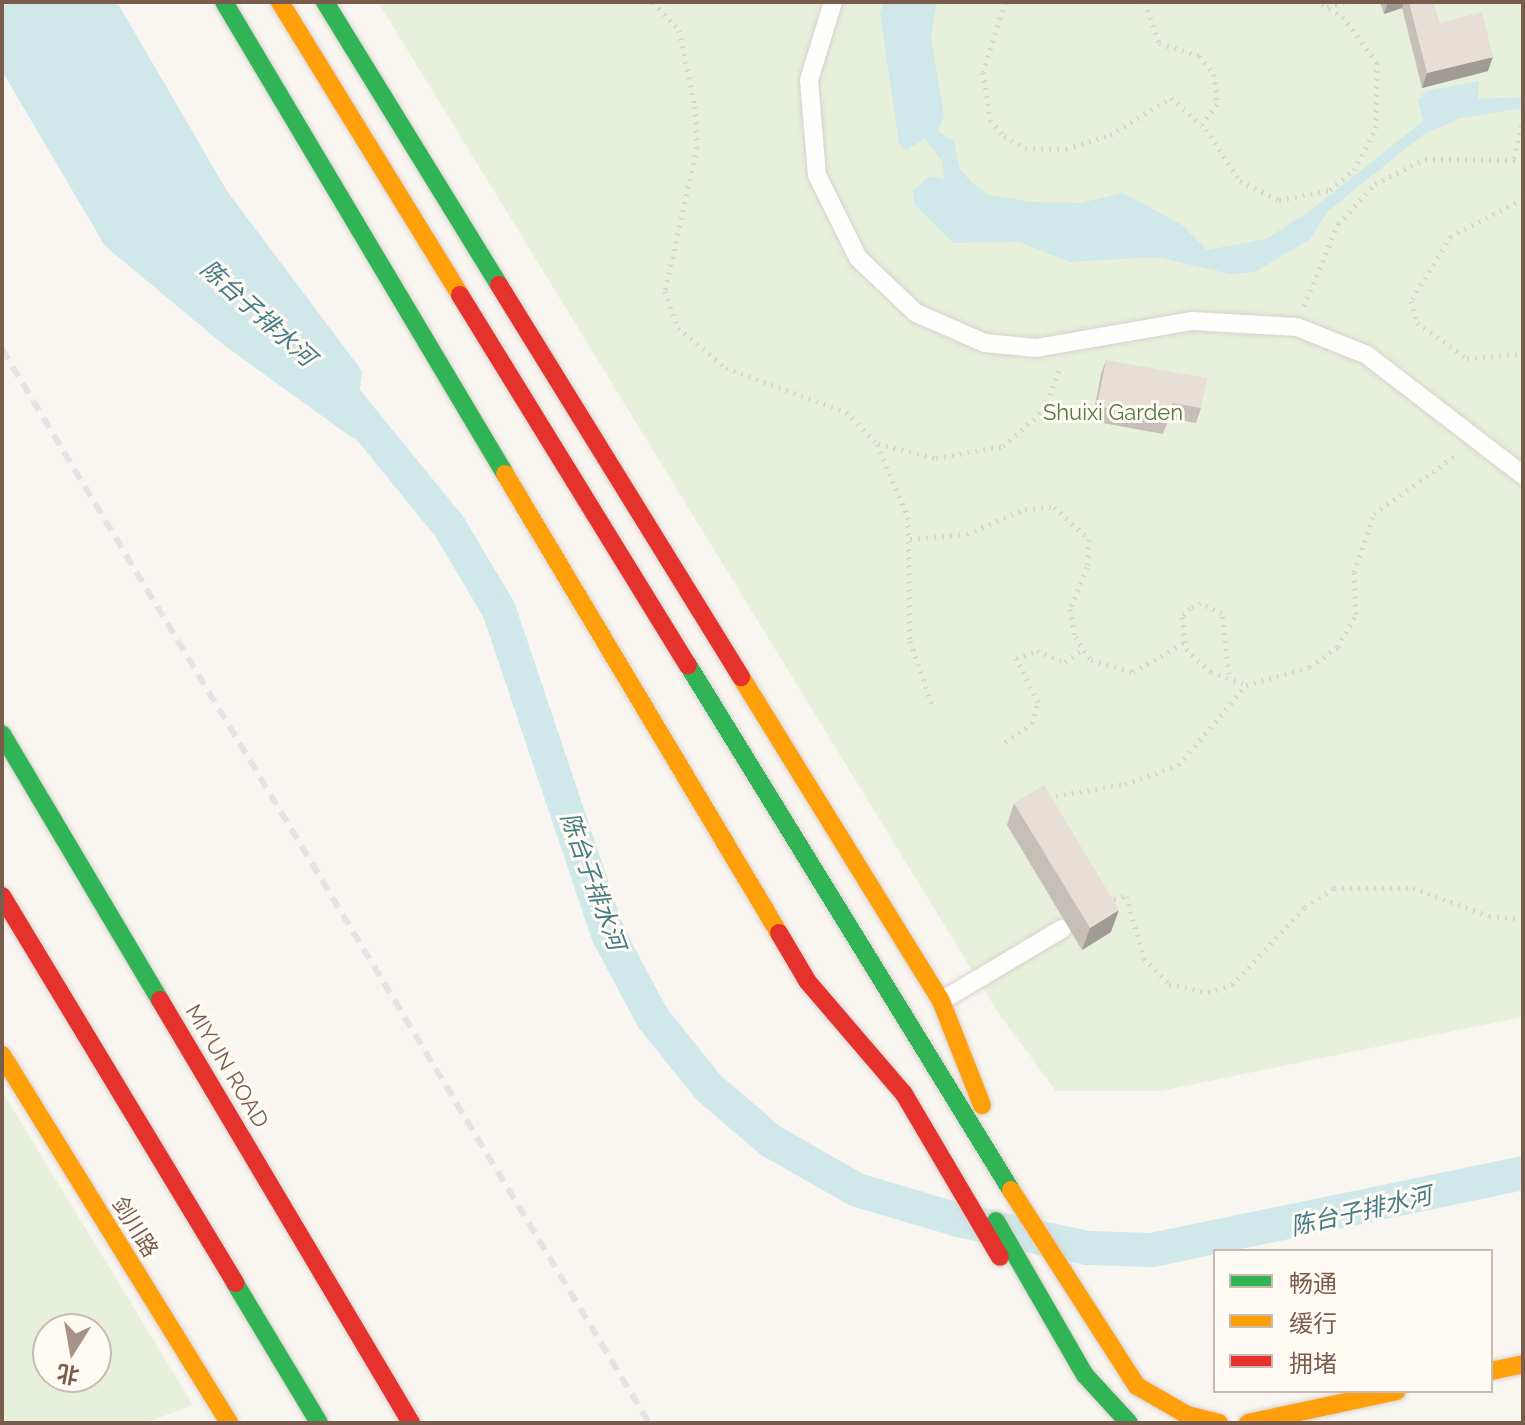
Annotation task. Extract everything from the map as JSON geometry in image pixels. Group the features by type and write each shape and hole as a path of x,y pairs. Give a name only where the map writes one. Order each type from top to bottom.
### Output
{"main road":[{"path":"224,2 808,982 937,1135"},
{"path":"264,2 900,1051 937,1135 1030,1295 1085,1375 1129,1423"},
{"path":"280,2 1074,1293 1122,1366 1158,1401 1187,1415 1219,1423"},
{"path":"325,2 941,1001 967,1079 1095,1291 1122,1366"},
{"name":"MIYUN ROAD","path":"2,734 411,1423"},
{"path":"2,896 319,1423"},
{"name":"剑川路","path":"2,1055 229,1423"},
{"path":"1493,1371 1523,1364"},
{"path":"1248,1423 1388,1393"}],"lane":[{"path":"833,2 809,80 810,137 827,203 858,258 887,289 945,331 985,343 1063,345 1193,321 1297,327 1367,355 1523,475"},
{"path":"941,1001 1062,929"}],"path":[{"path":"653,2 679,30 695,106 697,147 665,291 678,328 726,368 846,412 877,444 894,469 910,539 910,641 932,704"},
{"path":"1005,2 983,72 990,120 1004,136 1025,148 1066,149 1110,135 1171,98 1202,124 1258,194 1304,198 1330,190 1354,170 1376,128 1377,63 1319,2"},
{"path":"1145,2 1159,43 1199,56 1214,74 1217,104 1202,124"},
{"path":"1326,7 1345,2"},
{"path":"1514,158 1523,118"},
{"path":"1297,327 1318,258 1375,184 1425,159 1523,160"},
{"path":"1523,199 1451,236 1411,301 1417,323 1467,358 1523,354"},
{"path":"877,444 936,458 1003,446 1044,410 1063,345"},
{"path":"1048,797 1125,784 1179,765 1246,685 1310,667 1338,647 1356,614 1354,572 1374,514 1474,438"},
{"path":"910,539 967,534 1040,505 1068,514 1089,539 1087,567 1070,609 1082,650 1103,667 1133,672 1185,642"},
{"path":"1229,674 1225,626 1212,605 1201,603 1182,617 1185,642 1196,662 1229,674 1246,685"},
{"path":"1005,742 1032,723 1038,702 1016,658 1037,651 1065,662 1082,650"},
{"path":"1106,902 1126,896 1144,958 1169,984 1208,992 1232,985 1305,907 1334,888 1413,888 1489,916 1523,919"}],"green space":[{"name":"Shuixi Garden","path":"378,2 1523,2 1523,1017 1160,1091 1056,1091 999,1014"},
{"path":"2,1091 193,1405 145,1423 2,1423"}],"water":[{"path":"2,2 117,2 227,191 362,371 354,439 225,346 105,246 2,71"},
{"path":"884,2 937,2 931,36 944,116 938,131 954,141 960,169 971,182 989,195 1032,202 1080,203 1123,193 1182,225 1207,250 1266,239 1311,210 1423,121 1418,100 1426,91 1479,81 1478,99 1523,97 1523,108 1461,118 1424,134 1328,211 1310,239 1255,272 1230,274 1156,257 1070,262 1019,242 953,243 914,204 913,190 930,176 944,179 943,162 925,139 906,150 899,143 880,13"}],"building":[{"path":"1409,2 1433,2 1439,23 1482,12 1493,57 1427,73"},
{"path":"1106,360 1207,378 1201,408 1172,403 1168,420 1097,406"},
{"path":"1044,785 1119,910 1090,928 1014,803"}],"waterway":[{"name":"陈台子排水河","path":"325,374 449,526 499,610 609,936 652,1017 708,1087 771,1141 857,1190 958,1220 1087,1248 1152,1250 1523,1173"}],"railway":[{"path":"2,349 649,1423"}],"traffic: fast":[{"path":"224,2 505,474"},
{"path":"325,2 499,285"},
{"path":"688,665 1011,1190"},
{"path":"2,734 160,1000"},
{"path":"996,1221 1085,1375 1129,1423"},
{"path":"235,1283 319,1423"}],"traffic: slow":[{"path":"280,2 460,295"},
{"path":"505,474 779,933"},
{"path":"741,677 941,1001 982,1105"},
{"path":"2,1055 229,1423"},
{"path":"1011,1190 1137,1386 1187,1415 1219,1423"},
{"path":"1493,1371 1523,1364"},
{"path":"1248,1423 1388,1393"}],"traffic: jam":[{"path":"499,285 741,677"},
{"path":"460,295 688,665"},
{"path":"2,896 235,1283"},
{"path":"779,933 808,982 904,1094 1000,1257"},
{"path":"160,1000 411,1423"}]}
